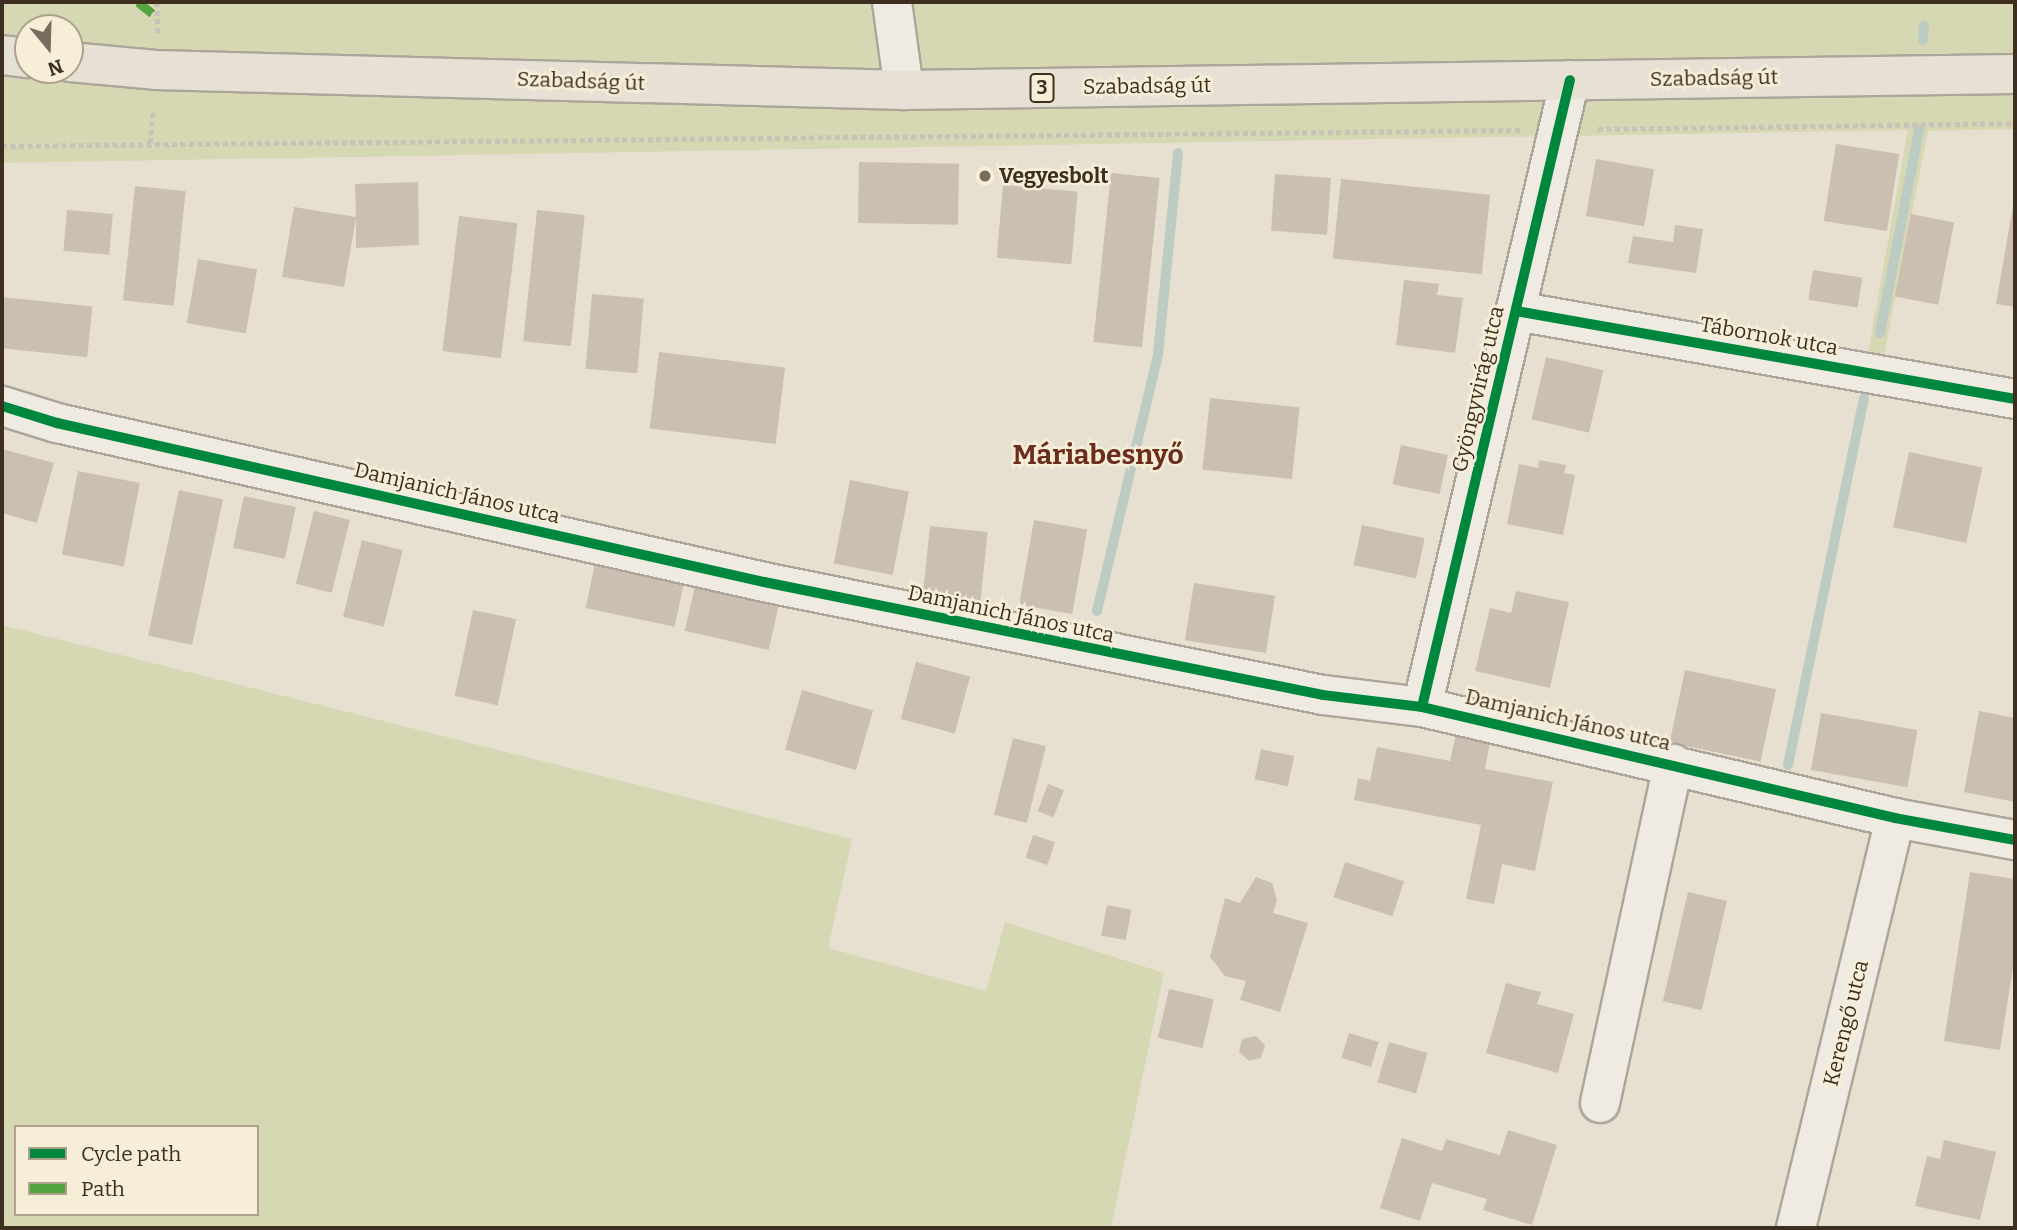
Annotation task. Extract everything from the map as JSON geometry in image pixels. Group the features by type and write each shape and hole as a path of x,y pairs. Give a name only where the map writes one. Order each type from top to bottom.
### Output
{"main road":[{"name":"Szabadság út","path":"84,63 156,70 904,90 2015,74"}],"street":[{"path":"892,2 904,90"},
{"name":"Gyöngyvirág utca","path":"1422,708 1570,80"},
{"name":"Tábornok utca","path":"1516,310 2015,399"},
{"name":"Damjanich János utca","path":"2,406 57,423 858,602 1323,695 1422,708 1673,764 1895,818 2015,840"},
{"path":"1600,1103 1673,764"},
{"name":"Kerengő utca","path":"1796,1228 1895,818"}],"path":[{"path":"2,146 2015,123"}],"green space":[{"path":"2,2 2015,2 2015,129 1928,131 1884,355 1868,353 1908,130 2,163"},
{"path":"2,625 852,839 828,948 986,991 1005,922 1164,973 1111,1228 2,1228"}],"building":[{"path":"1836,144 1899,154 1887,231 1824,221"},
{"path":"1596,159 1654,169 1644,226 1586,216"},
{"path":"859,162 959,164 958,225 858,223"},
{"path":"1111,173 1160,178 1142,347 1093,342"},
{"path":"1275,174 1331,178 1327,235 1271,231"},
{"path":"1341,179 1490,195 1482,274 1333,259"},
{"path":"418,182 419,245 356,248 356,218 344,287 282,277 294,207 356,217 355,184"},
{"path":"1003,185 1078,192 1071,264 997,258"},
{"path":"135,186 186,191 174,306 123,300"},
{"path":"2015,200 2015,307 1996,304"},
{"path":"67,210 113,214 109,255 63,251"},
{"path":"537,210 585,215 571,346 523,341"},
{"path":"1911,214 1954,222 1938,305 1895,296"},
{"path":"459,216 518,223 501,358 442,351"},
{"path":"1675,225 1703,229 1696,273 1628,263 1633,236 1673,242"},
{"path":"198,259 257,269 246,333 187,323"},
{"path":"1813,270 1862,278 1858,307 1808,300"},
{"path":"1404,280 1439,284 1437,295 1463,298 1455,353 1396,345"},
{"path":"592,294 644,299 637,373 585,369"},
{"path":"2,297 93,307 87,357 2,348"},
{"path":"659,352 785,367 776,444 650,428"},
{"path":"1546,357 1603,370 1589,433 1532,419"},
{"path":"1210,398 1300,407 1292,479 1202,470"},
{"path":"1401,445 1448,455 1440,494 1393,484"},
{"path":"2,449 54,463 37,523 2,513"},
{"path":"1909,452 1982,468 1966,543 1893,527"},
{"path":"1539,460 1566,465 1564,473 1575,475 1563,535 1507,524 1519,464 1538,468"},
{"path":"78,471 140,483 124,566 62,554"},
{"path":"850,480 909,491 893,575 834,563"},
{"path":"179,490 223,499 192,645 148,636"},
{"path":"244,496 296,507 285,559 233,548"},
{"path":"314,511 350,520 332,593 296,584"},
{"path":"1034,520 1087,529 1072,614 1019,605"},
{"path":"1362,525 1425,538 1416,578 1353,565"},
{"path":"930,526 988,532 980,603 923,597"},
{"path":"362,540 403,550 384,627 343,617"},
{"path":"596,559 685,578 675,627 586,608"},
{"path":"696,582 780,601 769,650 685,631"},
{"path":"1194,583 1275,596 1266,653 1185,640"},
{"path":"1516,591 1569,602 1550,688 1475,671 1490,608 1511,613"},
{"path":"473,610 516,619 498,705 455,696"},
{"path":"916,662 970,676 955,733 901,719"},
{"path":"1685,670 1776,689 1761,762 1670,742"},
{"path":"802,690 873,710 856,770 785,750"},
{"path":"1979,711 2015,718 2015,802 1964,792"},
{"path":"1821,713 1918,730 1907,787 1811,770"},
{"path":"1456,734 1490,741 1485,769 1553,782 1535,871 1502,864 1494,904 1466,899 1481,825 1354,800 1358,778 1370,781 1377,747 1450,761"},
{"path":"1013,738 1046,746 1027,823 994,815"},
{"path":"1261,749 1294,756 1288,786 1255,779"},
{"path":"1048,784 1064,790 1053,817 1038,811"},
{"path":"1033,835 1055,842 1047,865 1026,858"},
{"path":"1345,862 1404,881 1393,916 1334,897"},
{"path":"1970,872 2015,879 2015,954 2000,1050 1944,1041"},
{"path":"1256,877 1272,883 1277,900 1273,913 1308,923 1280,1012 1240,1000 1246,981 1225,976 1210,957 1225,898 1240,903"},
{"path":"1688,892 1727,901 1702,1010 1663,1001"},
{"path":"1107,905 1132,910 1126,940 1101,935"},
{"path":"1506,983 1541,992 1537,1004 1574,1014 1558,1073 1486,1053"},
{"path":"1169,989 1214,999 1203,1048 1158,1038"},
{"path":"1349,1033 1379,1042 1371,1067 1341,1058"},
{"path":"1256,1036 1265,1045 1261,1058 1249,1061 1239,1052 1242,1039"},
{"path":"1389,1042 1427,1053 1416,1093 1377,1082"},
{"path":"1508,1130 1557,1145 1532,1225 1483,1210 1487,1199 1432,1183 1420,1221 1380,1208 1402,1138 1442,1151 1446,1139 1500,1155"},
{"path":"1944,1140 1996,1152 1980,1220 1915,1206 1927,1156 1940,1159"}],"waterway":[{"path":"1923,40 1924,26"},
{"path":"1880,333 1919,130"},
{"path":"1097,611 1158,354 1178,153"},
{"path":"1788,765 1864,399"}],"marked path":[{"path":"138,2 157,17"}],"cycle path":[{"path":"1422,707 1570,80"},
{"path":"1516,311 2015,399"},
{"path":"2,406 57,423 764,582 1323,695 1422,707 1895,818 2015,840"}],"place":[{"name":"Vegyesbolt","path":"985,176"}],"district":[{"name":"Máriabesnyő","path":"1098,455"}]}
